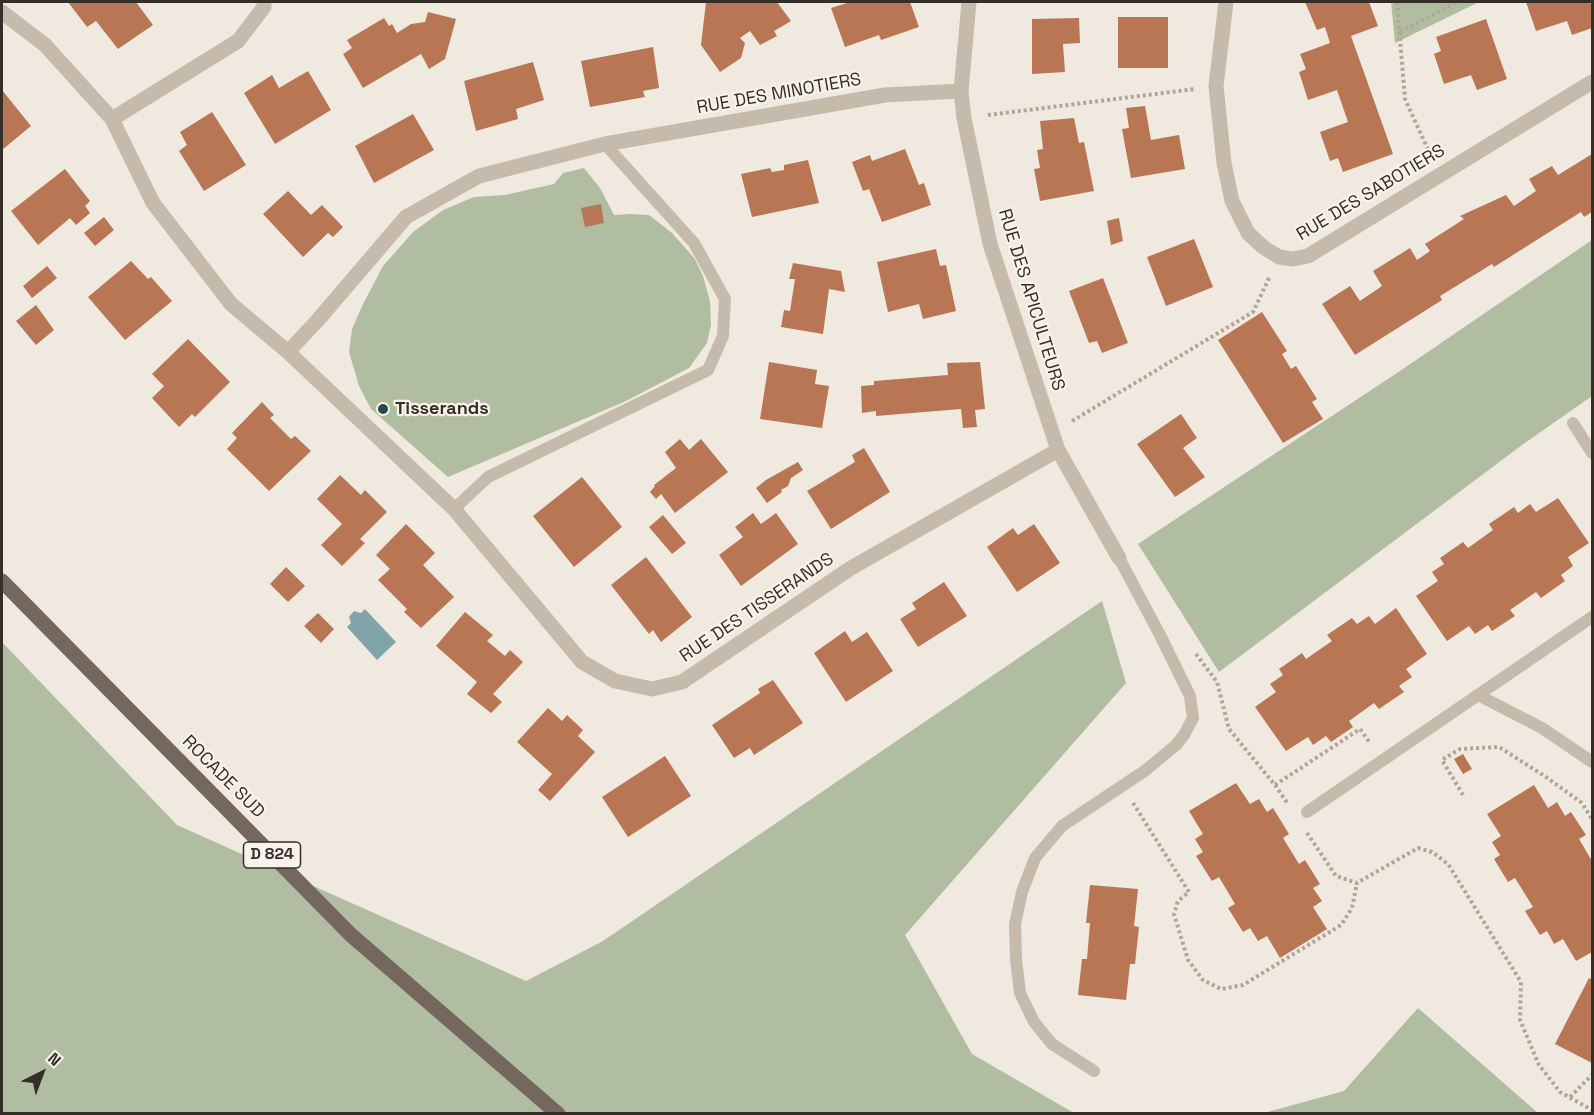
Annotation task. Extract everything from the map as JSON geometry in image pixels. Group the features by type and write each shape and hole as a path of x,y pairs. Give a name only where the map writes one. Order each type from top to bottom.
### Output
{"main road":[{"name":"ROCADE SUD","path":"2,581 351,935 558,1113"}],"street":[{"path":"112,119 238,40 264,7 264,2"},
{"name":"RUE DES APICULTEURS","path":"969,2 961,91 964,118 990,244 1058,450 1119,558"},
{"path":"1226,2 1216,86 1224,163 1232,201 1248,233 1263,247 1279,256"},
{"name":"RUE DES TISSERANDS","path":"2,12 45,45 112,119 153,202 231,304 288,352 454,509 582,662 615,681 652,689 682,682 851,568 1058,450"},
{"name":"RUE DES SABOTIERS","path":"1279,256 1293,259 1308,256 1593,82"},
{"name":"RUE DES MINOTIERS","path":"288,352 406,217 479,176 605,144 885,95 961,91"}],"lane":[{"path":"454,509 488,477 708,370 723,336 725,299 694,243 605,144"},
{"path":"1573,423 1593,453"},
{"path":"1094,1071 1053,1044 1034,1022 1020,993 1015,924 1022,892 1035,858 1062,826 1146,770 1176,745 1193,718 1190,696 1119,558"},
{"path":"1307,812 1593,617"},
{"path":"1478,695 1542,728 1593,762"}],"path":[{"path":"1396,2 1405,99 1430,155 1437,177"},
{"path":"1399,32 1457,2"},
{"path":"964,118 1216,86"},
{"path":"1053,433 1253,312 1279,256"},
{"path":"1190,644 1216,682 1229,729 1275,784 1292,810"},
{"path":"1275,784 1360,729 1381,761"},
{"path":"1463,795 1442,760 1460,749 1499,747 1582,803 1593,819"},
{"path":"1122,786 1189,892 1178,901 1174,914 1188,960 1203,980 1221,989 1243,985 1341,925 1352,908 1357,884 1418,848 1432,852 1448,864 1521,982 1520,1020 1539,1065 1560,1092 1593,1110"},
{"path":"1304,828 1336,876 1357,884"},
{"path":"1570,1097 1593,1075"}],"green space":[{"path":"1391,2 1479,2 1395,43"},
{"path":"584,168 600,188 614,215 649,215 672,233 695,259 703,276 710,301 711,325 707,343 689,368 626,401 448,477 371,409 359,386 349,352 352,329 363,304 383,266 413,232 443,210 474,197 505,195 554,184 563,173"},
{"path":"1592,240 1592,396 1522,445 1219,672 1138,544 1397,373"},
{"path":"1102,601 1126,683 905,935 972,1054 1074,1113 2,1113 2,642 177,825 526,981 603,941"},
{"path":"1418,1008 1538,1113 1264,1113 1344,1091"}],"water":[{"path":"365,609 396,642 377,660 347,627 351,623 349,617 354,611 361,613"}],"building":[{"path":"68,2 136,2 153,25 118,49 96,21 87,27"},
{"path":"706,2 777,2 791,21 774,31 777,36 760,45 750,31 740,38 745,43 741,58 720,72 701,45"},
{"path":"850,2 910,2 919,27 881,40 879,35 845,47 831,8"},
{"path":"1305,2 1369,2 1378,26 1351,36 1393,154 1343,172 1338,158 1330,161 1320,132 1348,122 1337,90 1308,100 1299,72 1306,69 1300,54 1330,43 1325,27 1317,30"},
{"path":"1526,2 1590,2 1592,28 1572,35 1567,21 1536,31"},
{"path":"428,12 456,19 445,59 429,69 421,54 363,88 343,54 352,48 347,40 384,18 389,26 392,24 397,33 411,24 425,22"},
{"path":"1118,17 1168,17 1168,68 1118,68"},
{"path":"1079,18 1080,43 1063,44 1065,72 1032,74 1032,19"},
{"path":"1486,19 1507,79 1477,90 1471,75 1444,84 1434,54 1441,51 1436,37"},
{"path":"653,47 659,88 643,91 645,97 590,107 581,61"},
{"path":"533,62 544,100 516,109 518,119 476,131 464,81"},
{"path":"308,71 331,110 275,144 244,93 272,75 279,88"},
{"path":"2,90 31,126 2,150"},
{"path":"1145,106 1151,140 1179,135 1185,169 1131,178 1122,129 1129,128 1126,108"},
{"path":"212,112 246,165 204,191 179,151 187,145 180,132"},
{"path":"413,114 434,150 374,183 355,146"},
{"path":"1074,118 1079,143 1084,142 1094,191 1040,201 1034,169 1040,168 1037,150 1043,149 1040,121"},
{"path":"905,149 919,185 924,183 931,205 882,222 869,189 863,191 852,162 870,155 872,161"},
{"path":"1592,154 1592,212 1584,217 1581,212 1494,267 1492,264 1440,296 1442,300 1355,355 1322,304 1350,286 1360,301 1382,286 1373,271 1410,248 1417,260 1430,251 1425,244 1464,219 1460,216 1506,195 1514,206 1536,191 1529,179 1552,166 1558,175"},
{"path":"808,160 819,203 752,217 741,174 770,168 772,172 784,170 784,165"},
{"path":"65,169 90,201 85,206 90,213 76,225 70,218 38,245 11,211"},
{"path":"288,191 311,215 322,205 343,227 333,237 328,233 303,257 263,214"},
{"path":"601,204 604,223 585,227 581,208"},
{"path":"104,217 114,230 95,246 84,233"},
{"path":"1119,218 1123,241 1111,245 1107,221"},
{"path":"1194,239 1213,287 1166,306 1147,257"},
{"path":"936,249 940,266 946,265 956,311 923,319 919,304 888,312 877,262"},
{"path":"131,261 148,279 151,277 172,301 125,340 88,297"},
{"path":"793,263 841,271 845,292 829,289 823,334 781,327 784,310 790,311 795,279 789,279"},
{"path":"47,266 57,278 32,298 23,286"},
{"path":"1103,278 1128,343 1102,353 1097,341 1089,343 1069,291"},
{"path":"36,305 54,330 36,345 16,321"},
{"path":"1262,312 1287,351 1282,354 1291,369 1296,366 1317,399 1312,402 1323,419 1283,443 1218,340"},
{"path":"188,339 230,382 195,417 192,414 179,427 152,398 164,386 152,374"},
{"path":"769,362 817,370 815,384 829,386 822,428 760,419"},
{"path":"980,362 985,409 975,410 977,427 963,428 961,409 876,416 876,411 862,413 861,386 874,385 874,381 948,375 947,363"},
{"path":"262,402 274,415 270,418 291,439 295,436 311,451 269,491 227,449 237,438 232,433"},
{"path":"1181,414 1197,438 1183,448 1205,477 1175,497 1137,444"},
{"path":"680,439 689,450 701,439 728,472 675,513 661,494 656,499 650,492 654,485 676,468 665,452"},
{"path":"864,448 890,492 831,529 807,491 855,462 852,455"},
{"path":"798,462 803,470 791,478 788,486 767,503 756,488"},
{"path":"340,475 361,495 365,490 387,512 360,539 365,543 342,566 321,545 342,524 317,499"},
{"path":"582,477 622,527 574,567 533,516"},
{"path":"1558,498 1589,543 1568,557 1573,566 1561,575 1565,581 1541,598 1536,592 1510,610 1515,616 1492,631 1488,625 1475,634 1469,626 1447,641 1416,596 1438,581 1432,572 1444,564 1440,558 1463,542 1468,548 1493,530 1489,524 1514,507 1518,513 1530,504 1536,512"},
{"path":"753,513 761,524 776,513 798,544 741,586 719,555 743,537 735,527"},
{"path":"663,515 686,543 672,554 649,527"},
{"path":"406,524 435,553 423,565 454,597 421,628 404,612 407,609 378,580 390,569 376,555"},
{"path":"1034,524 1060,563 1017,592 987,547 1013,528 1018,535"},
{"path":"646,557 692,617 661,642 653,630 649,634 611,585"},
{"path":"286,567 305,586 288,602 270,584"},
{"path":"944,582 967,616 918,647 900,619 916,609 912,603"},
{"path":"1396,608 1427,654 1406,669 1412,677 1399,686 1404,692 1379,709 1374,703 1349,721 1353,727 1331,742 1326,736 1313,745 1308,737 1286,751 1255,707 1276,692 1270,684 1283,675 1279,669 1302,653 1306,659 1332,641 1327,635 1352,618 1357,624 1369,616 1375,624"},
{"path":"465,612 493,635 487,641 505,656 510,650 523,662 493,694 502,702 491,713 467,694 477,682 436,646"},
{"path":"318,613 334,629 321,643 304,626"},
{"path":"845,631 852,642 867,632 893,671 846,702 814,653"},
{"path":"773,680 803,723 754,755 750,748 734,758 712,725 760,693 758,689"},
{"path":"548,708 562,721 567,715 583,730 578,736 595,752 550,801 538,790 552,774 517,742"},
{"path":"1463,754 1472,769 1463,774 1454,759"},
{"path":"665,756 691,796 628,837 602,797"},
{"path":"1236,783 1250,804 1259,799 1267,812 1273,808 1289,834 1283,838 1299,864 1305,860 1320,884 1313,888 1322,901 1313,907 1327,929 1280,958 1267,936 1258,941 1250,928 1243,932 1228,908 1235,904 1219,877 1212,881 1196,856 1203,852 1195,839 1203,834 1189,811"},
{"path":"1534,785 1548,808 1557,802 1565,816 1571,812 1586,835 1579,839 1592,861 1592,952 1576,961 1563,939 1554,944 1547,931 1540,935 1525,911 1533,907 1515,878 1508,882 1494,859 1500,855 1492,842 1501,836 1487,814"},
{"path":"1090,885 1138,889 1134,926 1139,927 1135,964 1130,964 1126,1000 1078,995 1082,959 1087,959 1090,923 1086,923"},
{"path":"1589,978 1592,980 1592,1063 1555,1044"}],"place":[{"name":"Tisserands","path":"383,409"}]}
